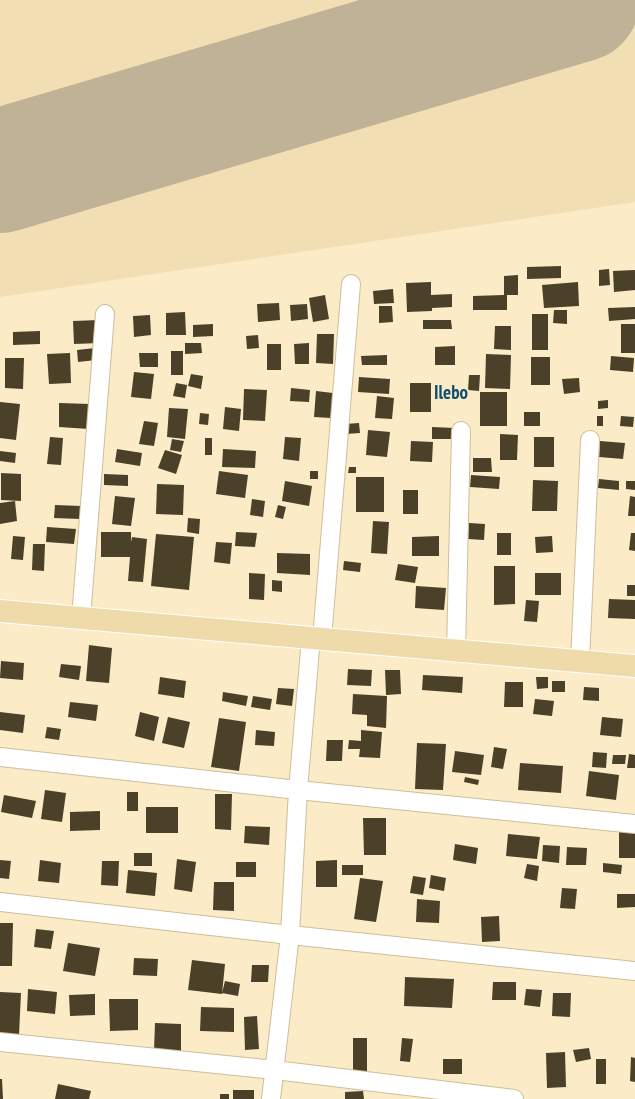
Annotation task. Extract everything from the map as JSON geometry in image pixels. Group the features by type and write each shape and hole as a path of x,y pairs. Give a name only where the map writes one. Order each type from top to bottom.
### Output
{"main road":[{"path":"0,611 635,666"}],"street":[{"path":"271,1099 290,936 298,790 317,639 351,284"},
{"path":"81,618 105,314"},
{"path":"456,651 461,431"},
{"path":"580,662 590,440"},
{"path":"0,757 298,790 635,824"},
{"path":"0,902 290,936 635,970"},
{"path":"0,1042 275,1070 514,1099"}],"shaded area":[{"path":"0,0 635,0 635,202 0,297"}],"building":[{"path":"561,266 561,278 527,279 527,267"},
{"path":"609,269 610,285 599,286 599,270"},
{"path":"635,270 635,290 614,292 613,271"},
{"path":"518,275 518,295 507,295 507,310 473,310 473,296 504,295 504,276"},
{"path":"431,282 431,295 452,294 452,307 432,308 432,311 407,312 406,283"},
{"path":"578,282 579,306 544,308 542,285"},
{"path":"393,289 394,303 374,304 373,291"},
{"path":"325,295 329,319 313,322 309,298"},
{"path":"279,303 280,320 258,322 257,304"},
{"path":"307,304 308,319 291,321 290,305"},
{"path":"379,306 392,306 393,322 379,323"},
{"path":"635,307 635,319 609,321 608,308"},
{"path":"554,310 567,310 567,324 553,323"},
{"path":"185,312 186,335 166,335 166,313"},
{"path":"532,314 548,314 548,350 532,350"},
{"path":"150,315 151,335 134,337 133,316"},
{"path":"99,320 100,343 74,344 73,321"},
{"path":"423,320 451,320 452,329 423,329"},
{"path":"213,324 213,336 193,337 193,325"},
{"path":"621,324 635,324 635,353 621,353"},
{"path":"495,326 511,326 511,350 494,349"},
{"path":"40,331 40,344 13,345 13,332"},
{"path":"317,334 334,334 333,364 316,363"},
{"path":"258,335 259,348 247,349 246,336"},
{"path":"185,343 201,343 202,353 185,354"},
{"path":"309,343 309,364 295,364 294,344"},
{"path":"267,344 281,344 281,370 267,370"},
{"path":"455,346 455,365 435,365 435,347"},
{"path":"95,348 96,360 78,362 77,350"},
{"path":"171,351 183,351 183,375 171,375"},
{"path":"70,353 71,383 49,384 47,354"},
{"path":"139,353 158,353 158,367 140,367"},
{"path":"486,354 511,355 510,389 485,388"},
{"path":"387,355 387,365 362,365 361,356"},
{"path":"611,356 634,358 633,372 610,370"},
{"path":"531,357 550,357 550,385 531,385"},
{"path":"5,358 24,358 23,389 5,388"},
{"path":"134,372 154,374 151,399 131,397"},
{"path":"191,374 203,376 201,389 188,386"},
{"path":"469,375 480,375 479,391 468,390"},
{"path":"359,377 390,379 389,394 358,392"},
{"path":"579,378 580,392 564,394 562,379"},
{"path":"176,383 187,385 185,398 173,396"},
{"path":"410,383 431,383 431,412 410,412"},
{"path":"291,388 310,390 309,402 290,401"},
{"path":"244,389 267,390 265,421 243,420"},
{"path":"316,391 333,393 331,418 314,417"},
{"path":"480,392 507,392 507,426 480,426"},
{"path":"377,396 394,398 392,419 375,418"},
{"path":"608,400 608,408 598,409 598,401"},
{"path":"0,402 20,404 16,440 0,438"},
{"path":"59,403 90,404 89,429 59,427"},
{"path":"225,407 241,409 239,431 223,429"},
{"path":"169,408 188,409 185,439 167,437"},
{"path":"524,412 540,412 540,426 524,426"},
{"path":"200,413 209,414 208,425 199,424"},
{"path":"597,416 603,416 603,426 597,426"},
{"path":"621,416 634,417 633,427 620,426"},
{"path":"144,421 158,423 154,446 139,444"},
{"path":"359,423 360,433 346,434 345,424"},
{"path":"432,427 455,428 455,439 432,439"},
{"path":"368,430 390,432 387,457 366,455"},
{"path":"500,434 518,435 517,460 500,460"},
{"path":"50,437 63,438 61,465 47,464"},
{"path":"285,437 301,438 299,461 283,459"},
{"path":"534,437 554,437 554,467 534,467"},
{"path":"205,438 212,438 212,455 205,455"},
{"path":"172,439 184,441 181,452 170,450"},
{"path":"411,441 433,442 432,462 410,461"},
{"path":"600,441 625,443 623,459 599,457"},
{"path":"117,449 142,453 140,466 115,462"},
{"path":"223,449 256,451 255,468 222,467"},
{"path":"165,450 182,455 176,474 158,468"},
{"path":"0,451 16,453 15,463 0,461"},
{"path":"473,458 491,458 492,472 473,472"},
{"path":"349,467 356,467 356,473 348,473"},
{"path":"219,471 248,475 245,498 216,494"},
{"path":"310,471 318,471 318,479 310,479"},
{"path":"1,473 21,474 21,501 1,500"},
{"path":"104,474 128,475 128,486 104,485"},
{"path":"471,475 500,477 499,489 470,487"},
{"path":"356,477 384,477 384,512 356,512"},
{"path":"599,479 619,481 619,490 598,488"},
{"path":"533,480 558,481 557,511 532,511"},
{"path":"285,481 312,486 309,506 282,501"},
{"path":"626,481 635,481 635,490 626,489"},
{"path":"157,484 184,485 183,515 156,514"},
{"path":"403,490 418,490 418,514 403,514"},
{"path":"115,496 135,498 131,526 112,524"},
{"path":"630,496 635,497 635,516 628,516"},
{"path":"252,499 265,501 263,517 250,515"},
{"path":"15,501 17,521 0,524 0,503"},
{"path":"55,505 81,506 80,519 54,518"},
{"path":"278,505 286,507 283,519 275,517"},
{"path":"188,518 200,519 199,534 187,532"},
{"path":"373,521 389,522 387,554 371,553"},
{"path":"469,523 485,524 484,540 468,539"},
{"path":"47,527 76,529 74,544 46,542"},
{"path":"101,532 131,532 131,542 132,537 147,539 143,582 128,581 130,557 101,557"},
{"path":"236,532 257,533 255,547 235,546"},
{"path":"497,533 511,533 511,555 497,555"},
{"path":"631,533 635,533 635,551 629,550"},
{"path":"156,534 194,537 189,590 151,586"},
{"path":"13,536 25,537 23,560 11,559"},
{"path":"439,536 439,556 412,556 412,537"},
{"path":"552,536 553,552 536,553 535,537"},
{"path":"216,542 232,543 230,564 214,562"},
{"path":"33,544 45,544 44,571 32,570"},
{"path":"277,553 310,554 310,575 277,573"},
{"path":"344,561 361,563 360,572 343,570"},
{"path":"398,564 418,567 415,583 395,580"},
{"path":"494,566 515,566 515,604 494,605"},
{"path":"249,573 265,574 264,600 249,599"},
{"path":"535,573 561,573 561,595 535,595"},
{"path":"272,580 282,581 282,592 272,591"},
{"path":"627,585 635,585 635,596 627,596"},
{"path":"416,586 446,588 444,610 415,608"},
{"path":"609,599 635,600 635,619 608,618"},
{"path":"526,600 539,601 537,622 524,621"},
{"path":"89,645 112,648 109,683 86,681"},
{"path":"1,661 24,663 23,680 0,678"},
{"path":"61,664 81,666 79,680 59,677"},
{"path":"348,669 372,670 371,686 347,685"},
{"path":"385,670 400,670 401,694 386,695"},
{"path":"423,675 463,677 462,693 422,690"},
{"path":"160,677 186,681 184,698 158,694"},
{"path":"536,677 548,677 548,688 537,689"},
{"path":"552,681 565,681 565,692 552,692"},
{"path":"505,682 523,682 523,707 504,707"},
{"path":"584,687 599,688 599,701 583,700"},
{"path":"278,688 294,689 292,706 276,704"},
{"path":"223,692 248,696 246,706 222,701"},
{"path":"353,694 387,696 386,728 367,726 367,715 352,714"},
{"path":"253,696 272,699 270,710 251,707"},
{"path":"535,699 554,701 552,716 533,714"},
{"path":"70,702 98,705 96,721 68,717"},
{"path":"0,712 25,715 23,733 0,730"},
{"path":"140,712 159,717 154,741 135,736"},
{"path":"168,717 190,722 184,748 162,743"},
{"path":"602,717 623,719 621,737 600,735"},
{"path":"219,718 246,722 239,771 211,767"},
{"path":"47,727 61,729 59,740 45,738"},
{"path":"256,730 275,732 274,746 255,745"},
{"path":"361,730 382,732 380,758 359,757 360,749 348,749 349,740 361,741"},
{"path":"327,740 343,740 342,761 326,761"},
{"path":"417,743 446,744 443,790 415,789"},
{"path":"494,747 507,749 503,769 491,767"},
{"path":"455,751 484,755 481,775 452,772"},
{"path":"593,752 607,753 606,768 592,767"},
{"path":"629,754 635,755 635,768 627,768"},
{"path":"613,755 626,755 625,764 612,764"},
{"path":"520,763 563,766 561,793 518,790"},
{"path":"589,771 619,775 616,800 586,796"},
{"path":"465,777 479,780 478,785 464,782"},
{"path":"45,790 66,793 62,822 41,819"},
{"path":"127,792 138,792 138,811 127,811"},
{"path":"215,794 232,794 231,830 215,829"},
{"path":"4,795 36,801 32,818 1,812"},
{"path":"146,807 178,807 178,833 146,833"},
{"path":"100,811 100,830 70,831 70,812"},
{"path":"363,818 386,818 386,855 364,855"},
{"path":"245,826 270,827 269,845 244,843"},
{"path":"619,832 635,832 635,858 619,858"},
{"path":"508,834 540,837 537,859 506,856"},
{"path":"455,844 478,848 476,864 453,860"},
{"path":"543,845 560,846 559,863 542,861"},
{"path":"567,847 587,848 586,865 566,865"},
{"path":"134,853 152,853 152,866 134,866"},
{"path":"177,859 196,862 192,892 174,889"},
{"path":"0,860 11,861 9,879 0,878"},
{"path":"40,860 61,863 59,883 38,881"},
{"path":"337,860 337,887 316,887 316,861"},
{"path":"102,861 119,861 118,886 101,885"},
{"path":"236,862 256,862 256,877 236,877"},
{"path":"603,863 622,865 621,874 603,872"},
{"path":"527,864 539,866 537,881 524,878"},
{"path":"342,865 363,865 363,875 342,875"},
{"path":"128,870 157,873 155,896 126,893"},
{"path":"431,875 446,878 444,891 429,888"},
{"path":"413,876 426,878 423,895 410,893"},
{"path":"360,878 383,881 376,922 354,919"},
{"path":"214,882 234,882 234,911 213,910"},
{"path":"562,888 577,889 575,909 560,908"},
{"path":"617,894 635,894 635,907 617,908"},
{"path":"417,899 440,901 439,923 416,922"},
{"path":"499,916 500,941 482,942 481,917"},
{"path":"0,923 13,923 12,966 0,966"},
{"path":"36,929 54,931 51,949 34,947"},
{"path":"68,943 100,948 95,976 63,971"},
{"path":"134,958 158,959 157,976 133,975"},
{"path":"192,960 225,964 222,994 188,990"},
{"path":"252,965 269,965 268,982 251,982"},
{"path":"405,977 454,979 452,1008 404,1006"},
{"path":"225,981 240,984 238,996 222,993"},
{"path":"493,982 516,982 516,1000 492,1000"},
{"path":"28,989 57,992 55,1014 27,1011"},
{"path":"526,989 542,990 540,1007 524,1005"},
{"path":"0,992 21,993 19,1035 0,1034"},
{"path":"553,993 571,993 570,1017 552,1016"},
{"path":"95,994 95,1015 70,1016 69,995"},
{"path":"109,999 138,999 138,1030 110,1031"},
{"path":"201,1007 234,1008 234,1032 200,1031"},
{"path":"257,1016 259,1049 245,1050 244,1017"},
{"path":"155,1023 181,1024 181,1052 154,1051"},
{"path":"353,1038 367,1038 367,1077 353,1077"},
{"path":"402,1038 413,1039 410,1062 400,1061"},
{"path":"589,1048 591,1059 576,1062 573,1050"},
{"path":"565,1052 566,1087 547,1088 546,1053"},
{"path":"631,1057 635,1058 635,1082 630,1081"},
{"path":"443,1059 462,1059 462,1074 443,1074"},
{"path":"596,1059 606,1059 606,1084 596,1084"},
{"path":"0,1079 2,1079 3,1099 0,1099"},
{"path":"58,1084 91,1091 89,1099 55,1099"},
{"path":"233,1090 254,1090 254,1099 233,1099"},
{"path":"363,1091 364,1099 345,1099 345,1092"},
{"path":"220,1094 229,1094 229,1099 220,1099"}],"runway":[{"path":"0,171 578,0"}],"district":[{"name":"Ilebo","path":"451,394"}]}
